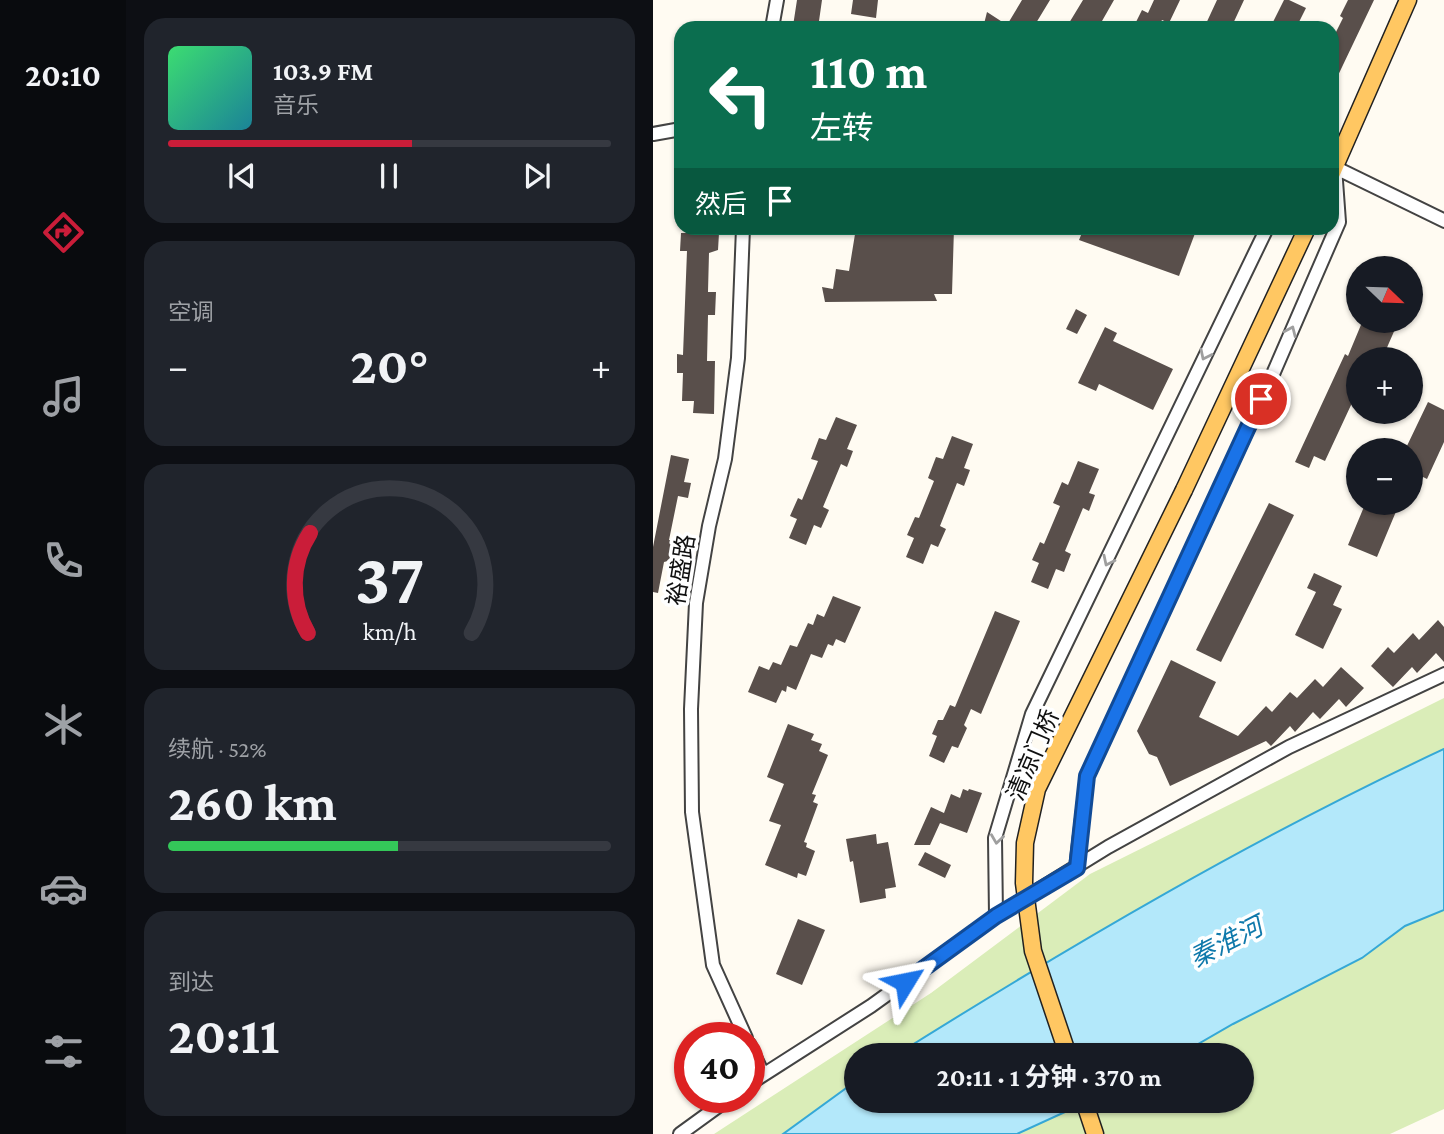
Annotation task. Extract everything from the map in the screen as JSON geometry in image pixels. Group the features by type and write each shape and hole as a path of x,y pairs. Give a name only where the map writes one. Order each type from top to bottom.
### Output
{"main road":[{"path":"1339,155 1408,0"},
{"name":"清凉门桥","path":"1064,1043 1033,951 1024,883 1025,843 1037,789 1184,490 1304,235"},
{"path":"1088,1113 1095,1134"}],"street":[{"path":"773,21 777,0"},
{"path":"653,134 674,130"},
{"path":"1339,172 1444,220"},
{"name":"裕盛路","path":"739,1022 713,965 692,811 691,722 696,603 709,526 725,459 738,358 743,235"},
{"path":"996,916 995,838 1032,714 1264,235"},
{"path":"1077,868 1087,776 1273,374 1333,235"},
{"path":"765,1073 871,1006 996,916 1109,847 1289,747 1444,674"},
{"path":"680,1134 709,1113"}],"green space":[{"path":"1444,698 1444,1109 1390,1134 714,1134 746,1113 765,1113 765,1101 844,1050 844,1113 1254,1113 1254,1043 854,1043 931,993 1090,874"}],"water":[{"name":"秦淮河","path":"1444,749 1444,910 1405,926 1362,958 1200,1043 916,1043 1165,893 1373,783"},
{"path":"844,1090 844,1113 1063,1113 1017,1134 783,1134"}],"building":[{"path":"797,0 822,0 819,21 794,21"},
{"path":"853,0 878,0 876,18 851,14"},
{"path":"1022,0 1050,0 1037,21 1009,21"},
{"path":"1083,0 1114,0 1102,21 1070,21"},
{"path":"1154,0 1180,0 1170,21 1136,21 1142,10 1148,13"},
{"path":"1217,0 1244,0 1234,21 1207,21"},
{"path":"1284,0 1306,8 1300,21 1274,21"},
{"path":"1348,0 1374,0 1339,73 1339,26 1343,18 1340,16"},
{"path":"987,12 1001,21 985,21"},
{"path":"681,235 719,235 718,250 709,253 708,292 716,292 715,315 708,315 707,361 715,361 714,414 693,413 694,401 682,401 683,373 677,373 677,354 683,355 687,251 680,251"},
{"path":"855,235 954,235 952,294 934,294 937,301 825,302 822,287 833,289 836,269 849,271"},
{"path":"1081,235 1194,235 1179,276 1079,240"},
{"path":"1076,309 1087,315 1077,334 1066,329"},
{"path":"1105,327 1117,333 1113,341 1173,369 1153,410 1099,384 1096,391 1078,383"},
{"path":"1358,333 1393,333 1387,347 1352,347"},
{"path":"1345,354 1346,416 1325,461 1314,456 1309,468 1295,462"},
{"path":"1428,402 1444,410 1444,442 1427,479 1423,477 1423,438 1411,438 1417,424 1423,424 1423,412"},
{"path":"836,417 857,425 847,449 853,451 847,467 841,464 823,507 829,510 821,528 814,525 806,545 789,538 797,519 790,516 798,498 802,500 818,461 811,459 819,438 826,440"},
{"path":"952,436 973,444 964,468 970,470 964,486 957,483 940,526 946,529 938,547 931,544 923,564 906,557 914,538 907,535 915,517 919,518 934,481 928,478 936,457 943,459"},
{"path":"671,455 689,459 684,482 691,483 688,498 678,496 669,540 679,542 676,559 664,562 658,593 653,592 653,547"},
{"path":"1078,461 1099,469 1089,493 1095,495 1089,511 1083,508 1065,551 1071,554 1064,572 1056,569 1048,589 1031,582 1039,563 1032,560 1040,542 1044,544 1060,506 1053,503 1062,482 1068,485"},
{"path":"1269,503 1294,515 1221,662 1196,650"},
{"path":"1361,515 1395,515 1377,557 1348,545"},
{"path":"1314,573 1342,586 1333,605 1342,609 1323,649 1295,635 1316,592 1307,588"},
{"path":"833,596 861,607 845,643 836,639 833,646 828,644 822,658 811,654 796,690 787,686 786,692 782,690 776,703 748,692 759,666 769,670 773,662 781,665 790,645 797,647 808,623 813,625 817,614 824,617"},
{"path":"995,611 1020,621 981,714 971,709 964,725 967,728 958,748 952,746 944,763 929,756 937,736 932,734 938,720 943,720 950,705 955,707"},
{"path":"1438,620 1444,627 1444,662 1436,653 1417,673 1412,667 1393,687 1371,666 1388,647 1394,653 1413,633 1419,640"},
{"path":"1171,660 1216,682 1199,717 1238,736 1266,706 1272,712 1290,692 1297,698 1315,679 1323,687 1341,667 1364,688 1346,707 1339,699 1320,719 1313,712 1295,732 1290,726 1271,746 1266,741 1170,786 1157,757 1149,754 1137,731"},
{"path":"788,724 814,734 811,740 822,744 819,751 828,755 812,794 816,795 813,802 818,804 804,842 807,843 806,847 815,851 806,876 798,873 797,878 765,865 781,825 769,821 784,784 767,777"},
{"path":"963,789 982,793 967,833 940,823 930,845 914,845 931,807 944,813 951,794 960,798"},
{"path":"876,834 877,844 888,842 896,887 885,889 886,898 860,903 853,861 850,862 846,839"},
{"path":"925,852 951,865 945,878 918,865"},
{"path":"798,919 825,930 802,985 776,974"}],"route":[{"path":"905,982 996,916 1077,868 1087,776 1261,399"}]}
